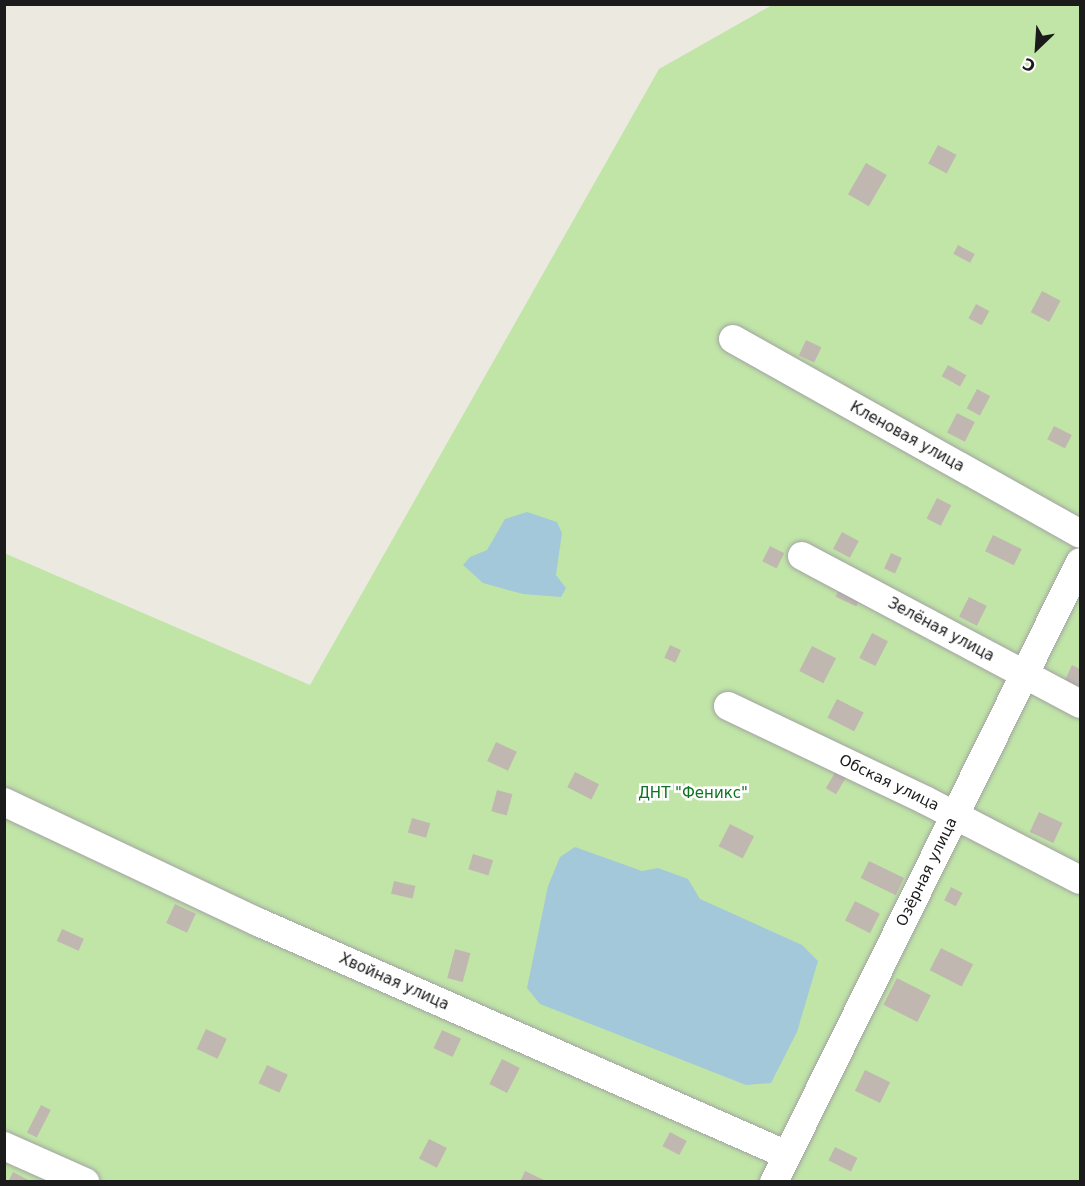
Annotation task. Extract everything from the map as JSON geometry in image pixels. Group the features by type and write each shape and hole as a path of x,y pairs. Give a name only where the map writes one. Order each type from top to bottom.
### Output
{"street":[{"name":"Кленовая улица","path":"733,339 1080,534"},
{"name":"Зелёная улица","path":"802,556 1080,704"},
{"name":"Озёрная улица","path":"774,1182 1080,562"},
{"name":"Обская улица","path":"728,706 1080,880"},
{"name":"Хвойная улица","path":"4,802 258,922 787,1155"},
{"path":"4,1146 85,1182"}],"green space":[{"name":"ДНТ \"Феникс\"","path":"772,5 1080,5 1080,1181 5,1181 4,553 310,685 659,69"}],"water":[{"path":"527,512 557,522 562,533 556,575 566,588 561,597 523,594 483,583 463,565 470,557 487,550 505,519"},
{"path":"575,847 642,871 658,868 688,879 700,899 802,945 818,961 797,1032 771,1083 746,1085 540,1004 527,988 548,886 560,857"}],"building":[{"path":"938,145 957,155 947,173 928,164"},
{"path":"866,163 887,175 869,206 848,194"},
{"path":"958,245 975,254 970,263 953,254"},
{"path":"1042,291 1061,301 1049,322 1031,312"},
{"path":"976,304 989,311 982,325 968,318"},
{"path":"806,340 821,347 814,363 799,355"},
{"path":"948,365 966,375 960,387 942,376"},
{"path":"977,389 990,396 980,415 967,408"},
{"path":"957,413 975,422 965,442 947,433"},
{"path":"1054,426 1072,435 1065,448 1047,439"},
{"path":"937,498 951,505 941,526 927,518"},
{"path":"842,532 859,541 850,558 833,549"},
{"path":"993,535 1022,549 1014,565 985,551"},
{"path":"770,546 784,553 777,568 762,561"},
{"path":"891,553 902,558 895,573 884,569"},
{"path":"841,585 862,595 856,607 836,597"},
{"path":"969,597 987,606 977,626 959,617"},
{"path":"872,633 888,641 875,666 859,658"},
{"path":"670,645 681,650 675,663 664,658"},
{"path":"812,646 836,658 823,683 799,671"},
{"path":"1072,665 1080,669 1080,687 1065,680"},
{"path":"837,699 864,713 854,731 827,718"},
{"path":"496,742 517,752 508,771 487,761"},
{"path":"836,771 846,777 836,794 826,788"},
{"path":"575,772 599,784 591,799 567,787"},
{"path":"497,790 512,794 507,815 491,811"},
{"path":"1039,812 1063,823 1053,843 1030,832"},
{"path":"412,818 430,823 426,838 408,832"},
{"path":"730,824 754,836 743,859 719,846"},
{"path":"473,854 493,860 488,875 468,869"},
{"path":"869,861 904,878 896,895 861,878"},
{"path":"394,881 415,886 413,899 391,894"},
{"path":"951,887 963,893 956,906 944,900"},
{"path":"855,901 880,914 870,933 845,921"},
{"path":"175,904 196,914 187,933 166,923"},
{"path":"62,929 84,939 79,951 57,941"},
{"path":"941,948 973,964 962,987 930,970"},
{"path":"455,949 470,953 463,982 447,978"},
{"path":"897,978 931,995 917,1022 883,1005"},
{"path":"206,1029 227,1039 218,1059 197,1049"},
{"path":"442,1030 461,1039 453,1057 434,1048"},
{"path":"502,1059 520,1068 507,1093 489,1084"},
{"path":"267,1065 288,1075 279,1093 259,1083"},
{"path":"865,1070 890,1082 880,1103 855,1091"},
{"path":"41,1105 51,1110 37,1138 27,1133"},
{"path":"670,1132 687,1141 679,1155 662,1146"},
{"path":"429,1139 447,1148 437,1168 419,1159"},
{"path":"835,1147 857,1158 851,1171 828,1160"},
{"path":"525,1171 544,1180 543,1182 520,1182"},
{"path":"13,1172 32,1182 8,1182"}]}
